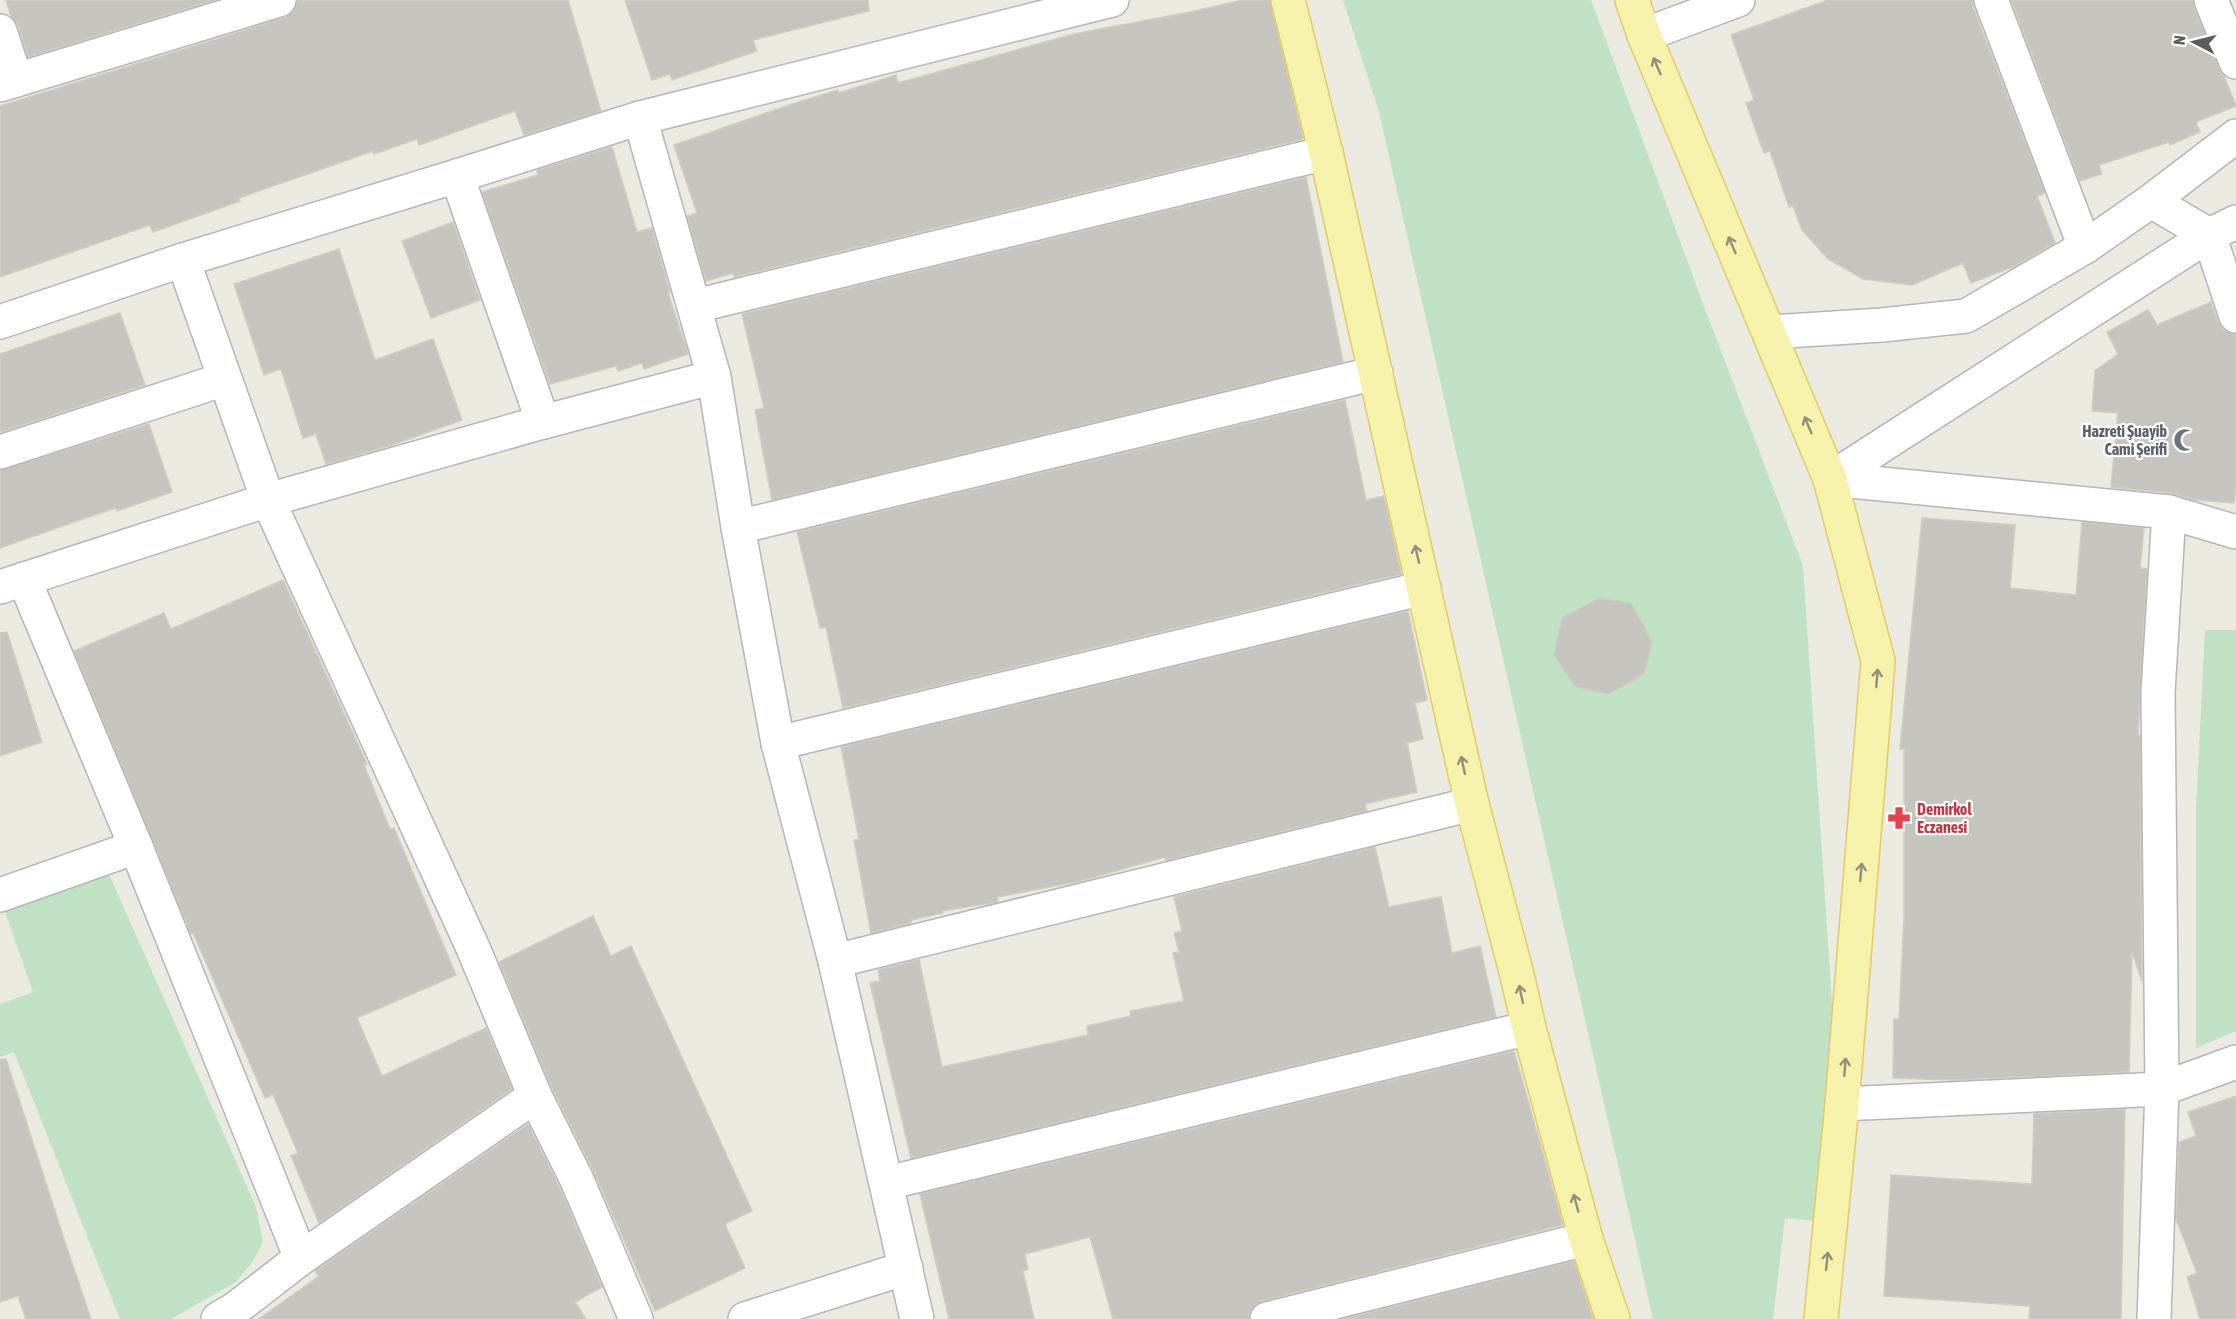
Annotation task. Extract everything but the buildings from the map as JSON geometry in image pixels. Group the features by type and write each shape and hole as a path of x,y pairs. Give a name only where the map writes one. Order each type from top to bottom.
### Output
{"main road":[{"path":"1288,0 1326,153 1472,804 1586,1239 1613,1319"},
{"path":"1632,0 1644,35 1830,479 1878,661 1842,1104 1821,1319"}],"street":[{"path":"0,31 8,82 279,0"},
{"path":"0,322 183,260 640,118 1112,0"},
{"path":"1644,35 1738,0"},
{"path":"1991,0 2085,247"},
{"path":"2211,0 2236,62"},
{"path":"640,118 714,377 738,527 778,743 835,961 917,1319"},
{"path":"1769,332 1882,325 1966,316 2085,247 2151,201 2236,136"},
{"path":"695,306 1326,153"},
{"path":"457,176 543,422"},
{"path":"2151,201 2223,228"},
{"path":"2223,228 2236,316"},
{"path":"1830,479 2223,228"},
{"path":"183,260 268,500 473,948 535,1096 577,1180 636,1319"},
{"path":"738,527 1376,373"},
{"path":"301,1258 136,847 12,583 268,500 543,422 714,377"},
{"path":"0,452 225,380"},
{"path":"1830,479 2169,512 2236,532"},
{"path":"2154,1319 2162,1089 2158,692 2169,512"},
{"path":"778,743 1424,588"},
{"path":"835,961 1472,804"},
{"path":"0,895 136,847"},
{"path":"887,1183 1529,1028"},
{"path":"1842,1104 2162,1089 2236,1062"},
{"path":"218,1319 235,1309 301,1258 535,1096"},
{"path":"1266,1319 1586,1239"},
{"path":"745,1319 906,1268"},
{"path":"824,1319 906,1268"}],"green space":[{"path":"1343,0 1591,0 1803,566 1834,1034 1817,1221 1785,1218 1773,1319 1653,1319 1379,112"},
{"path":"2205,630 2236,630 2236,1031 2196,1048 2196,809"},
{"path":"109,874 256,1207 263,1242 253,1261 236,1282 171,1319 120,1319 14,1052 0,1057 0,1004 33,992 5,912"}],"place":[{"name":"Hazreti Şuayib Cami Şerifi","path":"2185,440"},
{"name":"Demirkol Eczanesi","path":"1899,818"}]}
